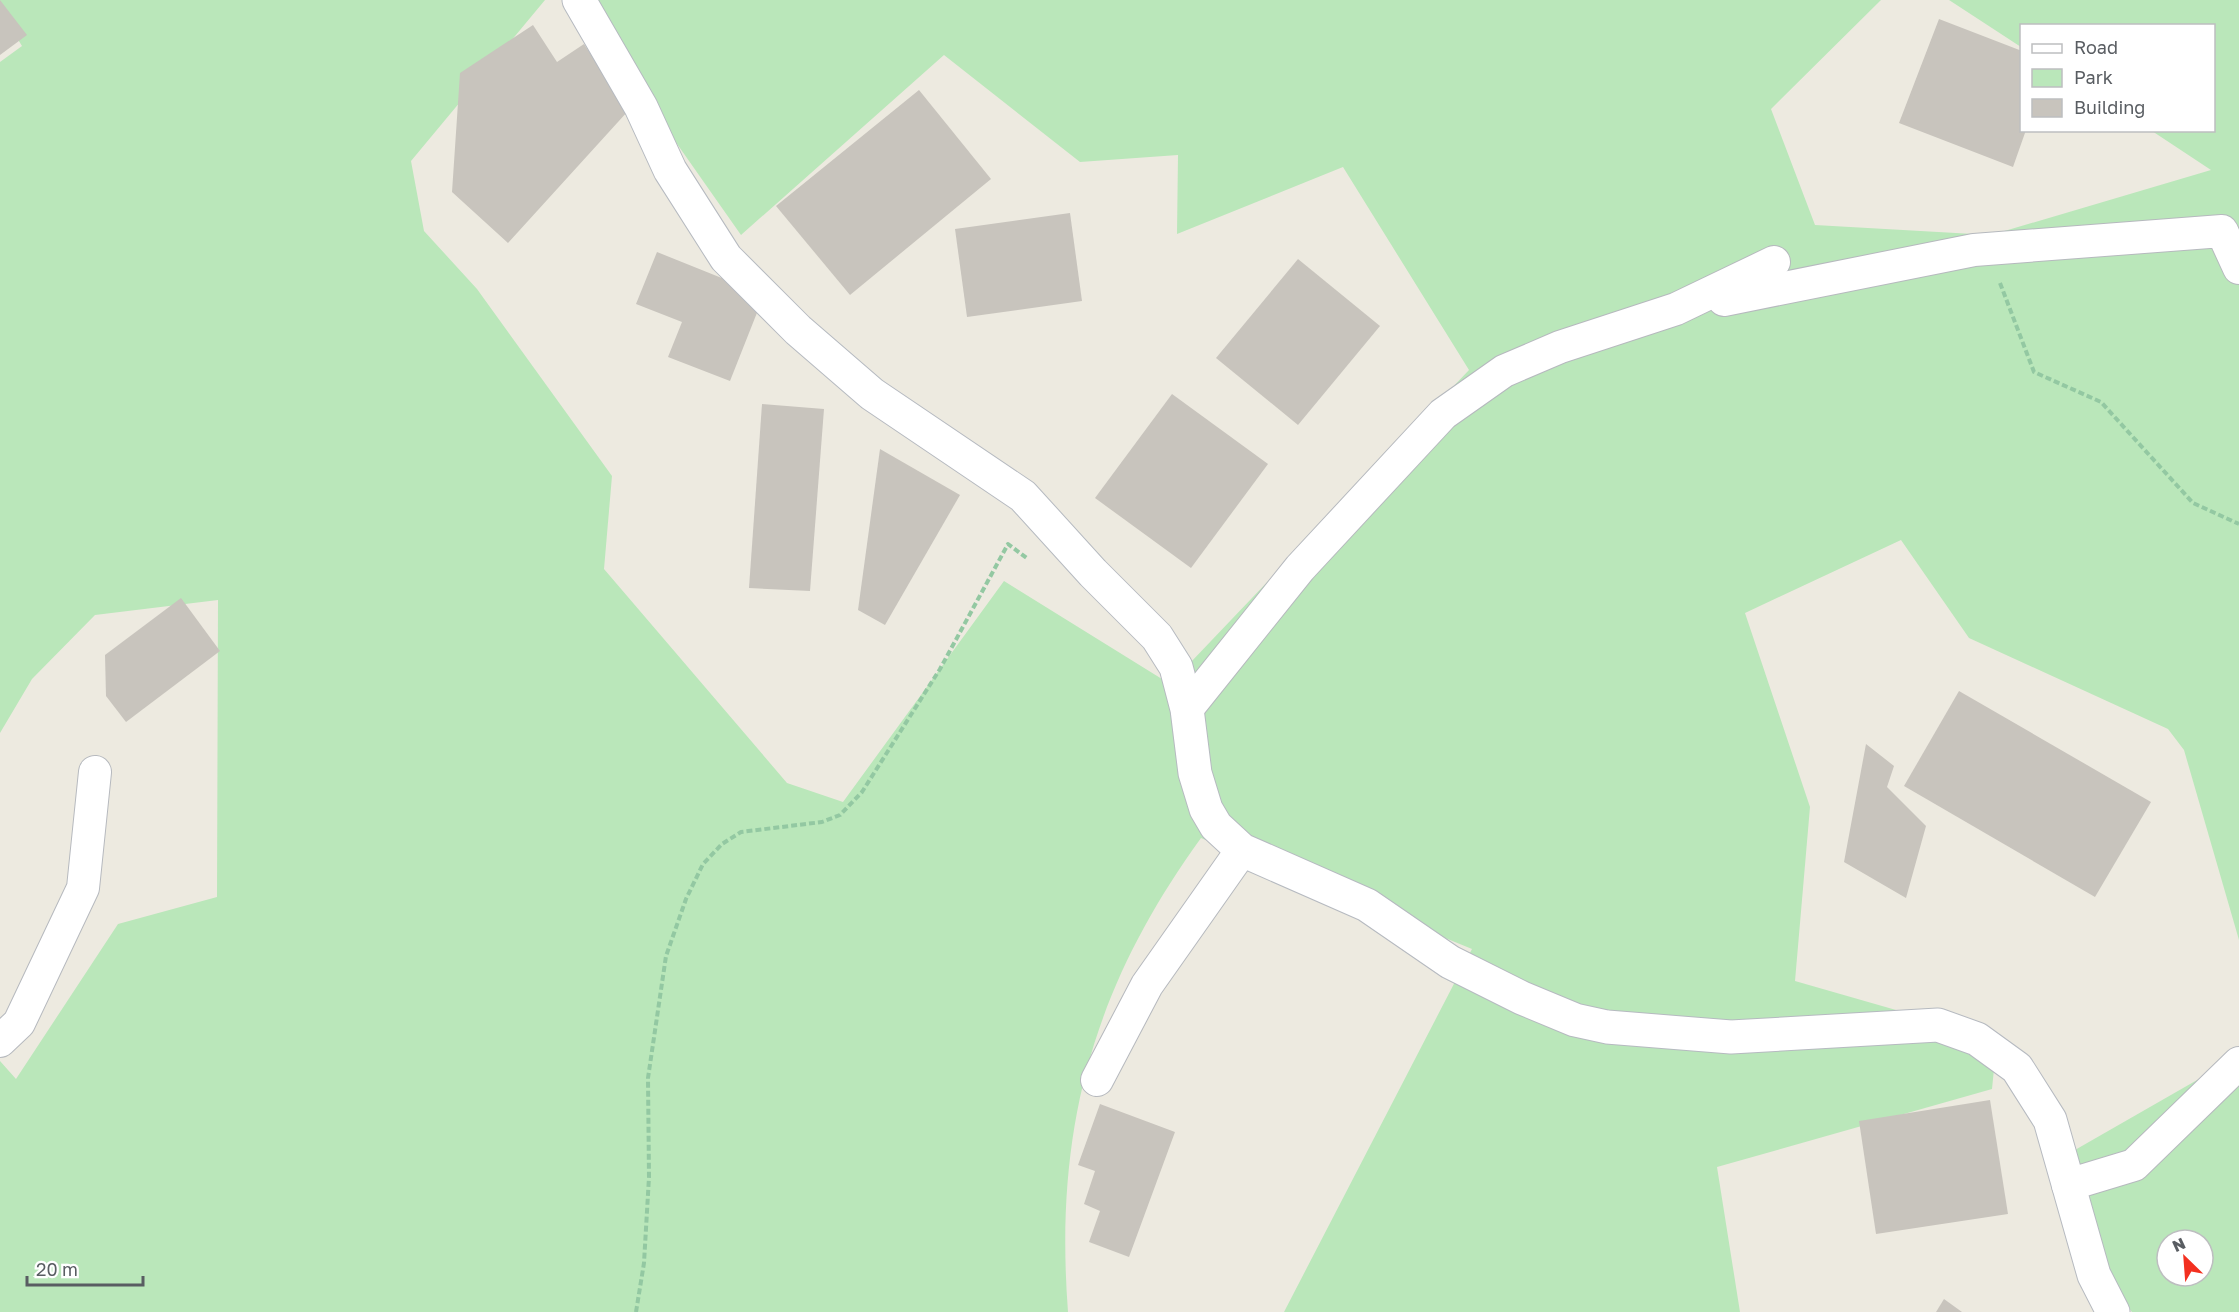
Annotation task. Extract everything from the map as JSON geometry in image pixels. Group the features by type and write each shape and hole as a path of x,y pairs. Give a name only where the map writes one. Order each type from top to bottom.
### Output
{"street":[{"path":"579,0 640,107 670,170 726,258 798,330 872,394 1023,496 1093,573 1157,637 1176,667 1187,709 1195,773 1206,808 1216,825 1242,850 1367,905 1450,962 1522,998 1575,1020 1607,1027 1731,1037 1938,1025 1977,1039 2017,1068 2049,1120 2094,1275 2113,1312"},
{"path":"1187,709 1300,568 1443,414 1504,371 1560,347 1677,309 1986,249 2222,231 2239,268"},
{"path":"1677,309 1774,262"},
{"path":"0,1041 20,1023 83,888 95,772"},
{"path":"1097,1080 1147,985 1242,850"},
{"path":"2068,1185 2134,1165 2239,1063"}],"path":[{"path":"1986,249 2034,372 2101,402 2193,503 2239,524"},
{"path":"636,1312 645,1252 649,1177 648,1078 666,956 686,899 703,864 722,844 741,832 822,822 840,815 862,792 940,669 1008,544 1034,564"}],"green space":[{"path":"0,0 545,0 411,161 424,231 477,289 612,476 604,569 787,783 843,802 1004,581 1170,684 1469,370 1343,167 1177,234 1178,155 1080,162 944,55 741,235 576,0 1881,0 1771,109 1815,225 1991,235 2211,170 2154,132 2215,132 2215,24 2020,24 2020,46 1949,0 2239,0 2239,940 2184,750 2168,729 1969,638 1901,540 1745,613 1810,807 1795,981 1997,1039 1992,1089 1717,1167 1740,1312 1284,1312 1472,949 1201,838 1164,894 1133,949 1108,1005 1089,1062 1075,1121 1068,1182 1065,1245 1068,1312 0,1312 0,1061 16,1079 118,924 217,897 218,600 95,615 32,679 0,733 0,62 22,46 0,10"},
{"path":"2239,1056 2239,1312 2132,1312 2093,1264 2054,1162"}],"building":[{"path":"0,0 27,35 0,55"},
{"path":"1939,19 2020,50 2020,132 2025,132 2013,167 1899,123"},
{"path":"533,25 557,62 584,44 628,111 508,243 452,192 460,73"},
{"path":"919,90 991,179 850,295 776,206"},
{"path":"1070,213 1082,301 967,317 955,229"},
{"path":"657,252 764,295 730,381 668,357 682,322 636,304"},
{"path":"1298,259 1380,326 1298,425 1216,358"},
{"path":"1172,394 1268,464 1191,568 1095,498"},
{"path":"762,404 824,409 810,591 749,588"},
{"path":"880,449 960,495 885,625 858,610"},
{"path":"181,598 220,651 126,722 106,696 105,655"},
{"path":"1959,691 2151,802 2095,897 1904,786"},
{"path":"1866,744 1894,766 1887,787 1926,826 1906,898 1844,862"},
{"path":"1990,1100 2008,1214 1876,1234 1859,1121"},
{"path":"1100,1104 1175,1132 1129,1257 1089,1242 1100,1211 1084,1204 1095,1171 1078,1165"},
{"path":"1944,1299 1962,1312 1936,1312"}]}
